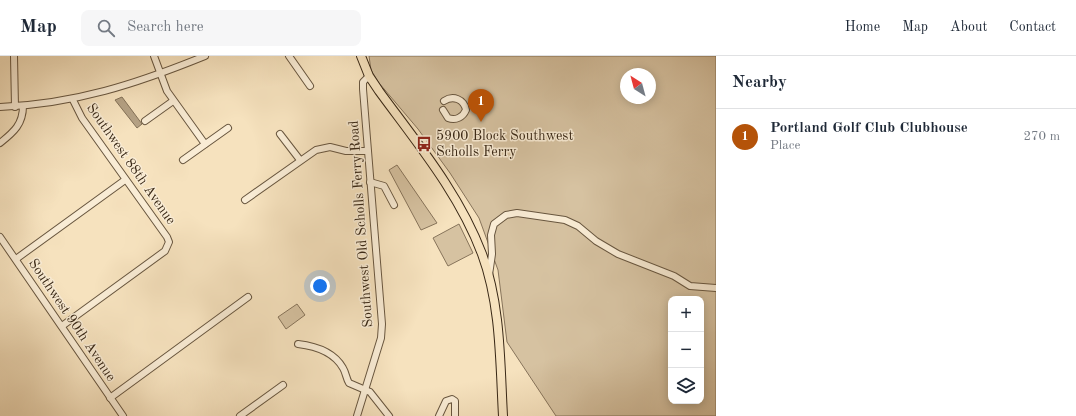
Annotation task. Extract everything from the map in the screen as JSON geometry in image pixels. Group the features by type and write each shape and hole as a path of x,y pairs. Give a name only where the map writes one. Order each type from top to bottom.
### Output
{"main road":[{"path":"361,56 369,76 450,189 467,218 482,255 489,279 496,314 503,416"}],"street":[{"path":"14,56 15,107"},
{"path":"154,56 166,88 173,101 205,144"},
{"path":"0,107 15,107 73,100 117,89 205,56"},
{"path":"289,56 310,86"},
{"name":"Southwest Old Scholls Ferry Road","path":"356,416 366,389 381,338 382,324 367,151 363,85 369,76"},
{"path":"443,110 448,118 454,119 462,116 466,110 462,101 458,99 449,98 444,101"},
{"name":"Southwest 88th Avenue","path":"62,326 165,251 169,242 167,237 82,118 73,100"},
{"path":"145,122 173,101"},
{"path":"0,142 18,127 23,115 23,106"},
{"path":"183,160 228,128"},
{"path":"280,134 300,160"},
{"path":"245,200 300,160 322,148 330,147 346,151 367,151"},
{"path":"16,259 125,180"},
{"path":"370,182 384,186 394,205"},
{"path":"489,279 492,254 491,235 494,224 506,214 517,212 565,220 578,226 596,241 618,254 674,276 690,286 716,288"},
{"name":"Southwest 90th Avenue","path":"0,237 123,416"},
{"path":"110,398 248,297"},
{"path":"298,344 323,350 333,356 344,370 349,383 366,389 374,395 389,416"},
{"path":"240,416 283,385"},
{"path":"439,416 446,401 452,399 455,405 455,416"}],"shaded area":[{"path":"369,56 716,56 716,416 556,416 507,342 498,270 479,218 450,173 418,129 379,83 371,70"},
{"path":"122,97 142,124 137,128 115,100"},
{"path":"397,165 437,223 421,230 389,170"},
{"path":"459,224 473,253 448,266 433,238"},
{"path":"297,304 305,315 286,329 278,317"}],"place":[{"name":"Portland Golf Club Clubhouse","path":"481,122"},
{"name":"5900 Block Southwest Scholls Ferry","path":"424,144"}]}
